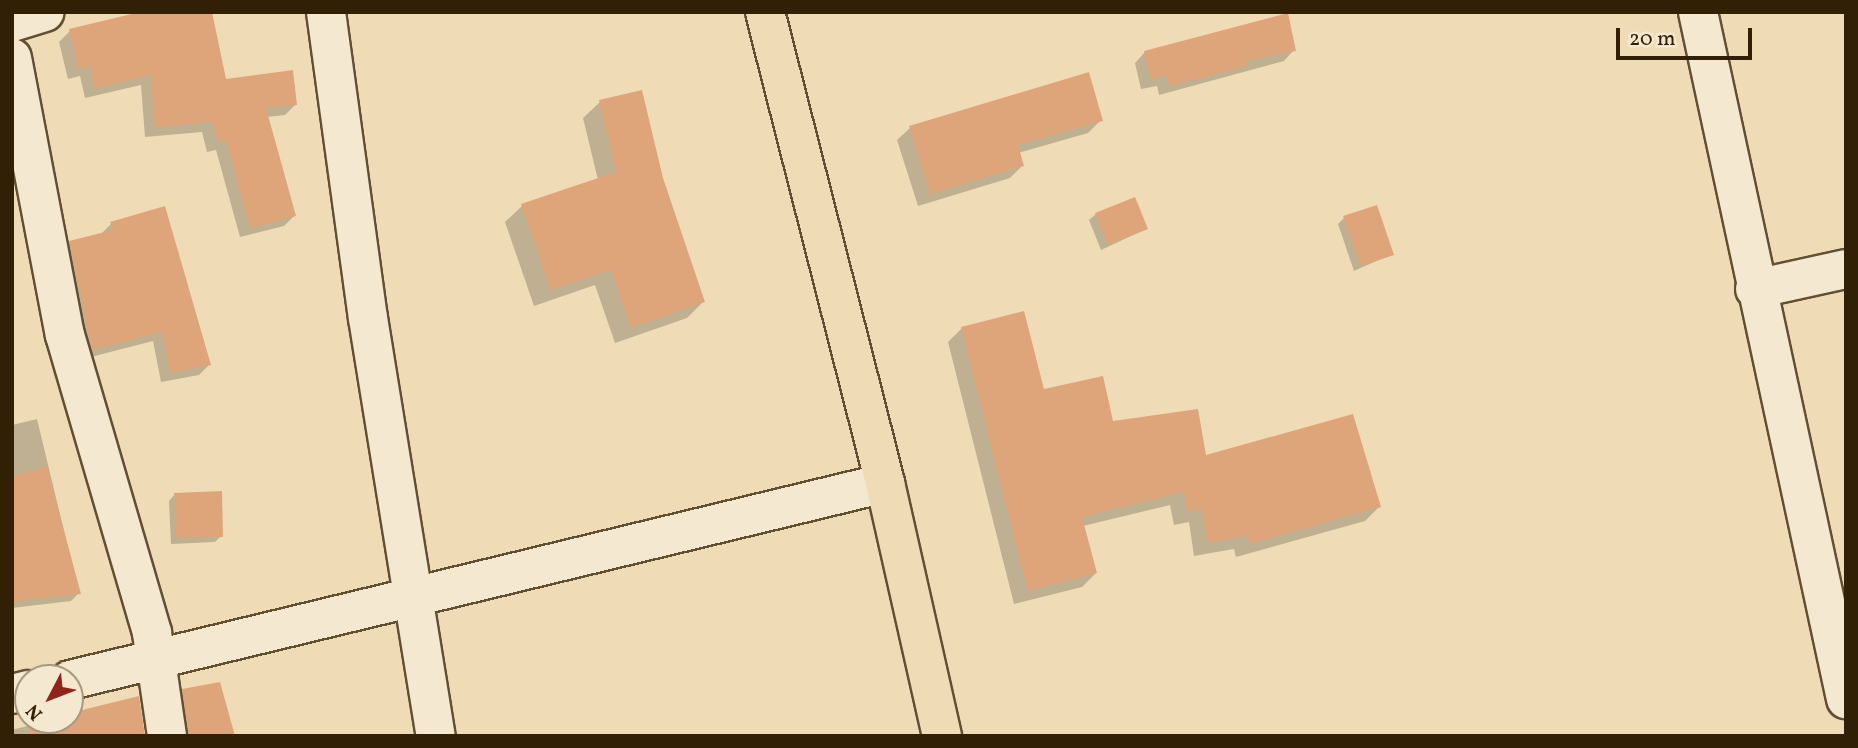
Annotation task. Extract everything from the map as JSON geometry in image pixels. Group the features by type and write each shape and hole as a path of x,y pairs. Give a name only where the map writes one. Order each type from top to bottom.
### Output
{"highway":[{"path":"765,12 885,483 942,736"}],"street":[{"path":"12,22 45,12"},
{"path":"326,12 368,318 436,736"},
{"path":"1698,12 1755,289 1783,397 1846,699"},
{"path":"12,58 65,335 158,659 167,736"},
{"path":"1755,289 1846,270"},
{"path":"84,677 885,483"}],"building":[{"path":"140,12 212,12 226,79 293,70 297,105 266,108 296,216 250,228 227,141 218,143 212,122 155,128 151,75 95,89 90,67 78,69 69,29"},
{"path":"1288,13 1296,51 1246,61 1248,66 1169,86 1167,76 1151,80 1144,51"},
{"path":"1089,72 1103,121 1018,145 1024,166 930,194 909,126"},
{"path":"642,90 663,178 705,302 631,328 611,270 551,290 521,204 616,172 599,100"},
{"path":"1135,197 1148,229 1108,245 1095,213"},
{"path":"1377,205 1394,255 1361,266 1343,216"},
{"path":"165,206 211,365 170,373 162,332 92,350 69,241 113,230 110,222"},
{"path":"1024,311 1044,389 1103,376 1113,421 1198,409 1206,455 1353,414 1381,507 1250,544 1248,536 1208,543 1202,509 1187,512 1184,492 1082,517 1097,573 1028,591 961,327"},
{"path":"47,467 81,594 12,602 12,476"},
{"path":"222,491 223,537 176,538 174,493"},
{"path":"220,682 235,736 188,736 182,689"},
{"path":"139,696 145,736 30,736 84,734 84,710"}]}
